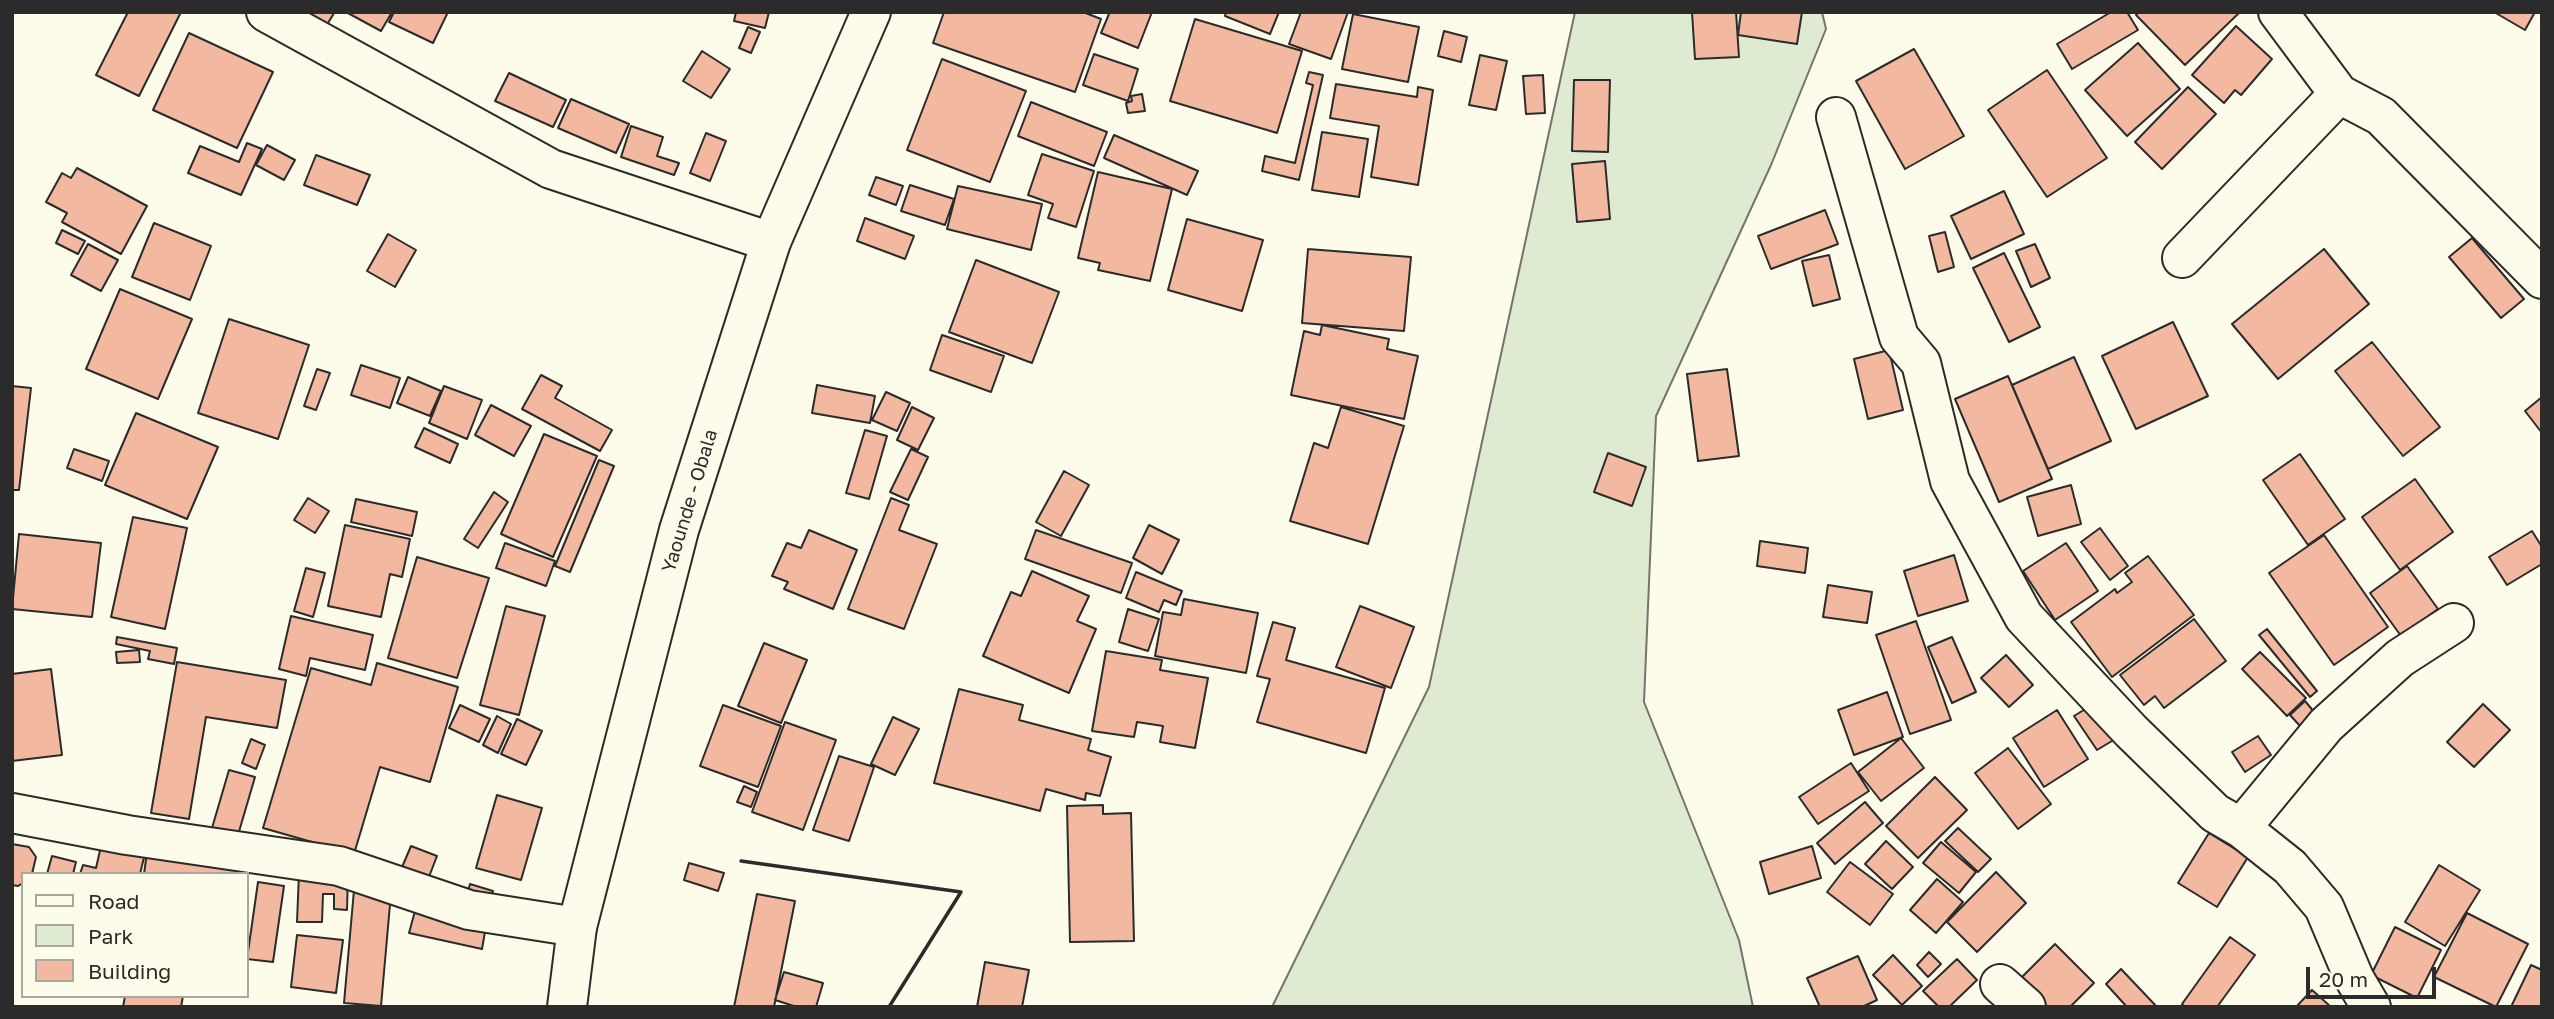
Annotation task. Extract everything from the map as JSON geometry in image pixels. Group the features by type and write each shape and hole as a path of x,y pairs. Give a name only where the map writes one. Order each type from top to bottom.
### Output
{"main road":[{"path":"266,12 551,169 771,242"},
{"name":"Yaounde - Obala","path":"567,1007 577,927 679,530 771,242 871,12"},
{"path":"2278,12 2339,94 2381,116 2542,278"},
{"path":"2182,258 2339,94"},
{"path":"1836,117 1899,337 1921,363 1950,481 2024,617 2131,731 2215,813 2241,828 2290,867 2324,907 2354,978 2371,1007"},
{"path":"2241,828 2326,725 2400,658 2454,623"},
{"path":"12,813 127,835 339,866 469,910 577,927"}],"green space":[{"path":"1575,12 1822,12 1826,29 1771,165 1656,416 1644,702 1739,940 1753,1007 1272,1007 1429,687"}],"building":[{"path":"128,12 181,12 139,96 96,75"},
{"path":"297,12 332,12 334,13 324,30"},
{"path":"346,12 392,12 381,31"},
{"path":"394,12 448,12 433,43 389,22"},
{"path":"736,12 769,12 765,28 734,21"},
{"path":"944,12 1083,12 1101,19 1075,92 933,43"},
{"path":"1105,12 1152,12 1138,48 1101,33 1109,14"},
{"path":"1226,12 1279,12 1270,34 1225,16"},
{"path":"1301,12 1348,12 1331,59 1289,44"},
{"path":"1692,12 1736,12 1739,57 1695,59"},
{"path":"1741,12 1802,12 1797,44 1738,35"},
{"path":"2111,12 2127,12 2138,30 2072,69 2057,44"},
{"path":"2139,12 2240,12 2185,65 2136,15"},
{"path":"2494,12 2535,12 2525,30"},
{"path":"1353,14 1419,27 1408,82 1342,69"},
{"path":"1195,19 1302,51 1277,133 1170,101"},
{"path":"2236,26 2272,59 2241,95 2235,90 2224,103 2192,75"},
{"path":"748,27 760,32 751,53 739,48"},
{"path":"1444,31 1467,37 1461,62 1438,56"},
{"path":"189,33 273,72 237,148 153,110"},
{"path":"2138,43 2180,89 2127,136 2085,90"},
{"path":"1914,49 1964,136 1905,169 1856,81"},
{"path":"702,51 730,69 711,98 683,81"},
{"path":"1094,54 1138,69 1128,101 1083,85"},
{"path":"1480,55 1507,61 1496,110 1469,105"},
{"path":"942,59 1026,91 990,182 907,150"},
{"path":"2047,70 2107,158 2047,197 1988,110"},
{"path":"1309,72 1323,75 1299,180 1262,171 1265,156 1295,163 1313,85 1306,83"},
{"path":"509,73 566,100 553,127 495,101"},
{"path":"1543,75 1545,113 1526,114 1523,76"},
{"path":"1574,80 1610,80 1608,152 1572,151"},
{"path":"1336,84 1417,97 1418,87 1433,90 1418,185 1371,177 1379,126 1330,118"},
{"path":"2188,87 2216,114 2162,169 2135,142"},
{"path":"1142,94 1145,111 1128,113 1126,103 1132,101 1131,96"},
{"path":"571,99 629,124 616,153 558,128"},
{"path":"1031,102 1107,132 1094,166 1018,136"},
{"path":"631,126 663,137 657,156 679,163 674,175 621,157"},
{"path":"1322,132 1368,139 1359,197 1312,190"},
{"path":"706,133 726,141 710,181 690,173"},
{"path":"1114,135 1198,171 1187,195 1104,158"},
{"path":"247,143 262,149 241,195 188,173 200,146 239,162"},
{"path":"267,145 295,160 284,180 256,165"},
{"path":"1042,154 1094,171 1076,227 1048,218 1053,204 1028,195"},
{"path":"316,155 370,175 357,205 304,185"},
{"path":"1605,161 1610,219 1577,222 1572,164"},
{"path":"77,168 147,206 121,254 62,222 67,213 46,202 62,173 71,178"},
{"path":"1098,172 1172,189 1150,281 1098,270 1100,263 1078,258"},
{"path":"876,177 903,186 896,205 869,195"},
{"path":"910,185 954,199 945,225 901,211"},
{"path":"958,186 1042,204 1031,250 947,229"},
{"path":"2004,191 2024,234 1971,259 1951,216"},
{"path":"1825,210 1838,244 1771,269 1758,236"},
{"path":"865,218 914,236 905,259 857,241"},
{"path":"1187,219 1263,240 1242,311 1168,290"},
{"path":"154,223 211,246 190,300 132,277"},
{"path":"62,230 85,241 78,254 56,243"},
{"path":"1945,232 1954,267 1938,272 1929,236"},
{"path":"388,234 416,250 395,287 367,271"},
{"path":"2472,238 2524,299 2501,318 2449,257"},
{"path":"88,244 118,260 101,291 71,275"},
{"path":"2035,244 2050,278 2031,287 2016,251"},
{"path":"1308,249 1411,257 1404,331 1302,323"},
{"path":"2324,249 2369,304 2278,379 2232,324"},
{"path":"2004,253 2040,327 2009,342 1973,268"},
{"path":"1829,255 1840,299 1813,306 1802,261"},
{"path":"976,260 1059,292 1032,363 949,332"},
{"path":"120,289 192,319 158,399 86,369"},
{"path":"229,319 309,345 278,439 198,413"},
{"path":"2173,322 2208,396 2136,429 2102,356"},
{"path":"1322,325 1389,339 1387,349 1418,356 1404,419 1291,395 1304,331 1320,335"},
{"path":"942,335 1004,356 991,392 930,370"},
{"path":"2372,342 2440,427 2403,456 2335,371"},
{"path":"1889,350 1903,410 1868,419 1854,359"},
{"path":"2074,357 2111,441 2048,469 2012,385"},
{"path":"361,365 400,378 390,408 351,395"},
{"path":"317,369 330,373 316,410 304,406"},
{"path":"1727,369 1739,456 1698,461 1687,374"},
{"path":"541,375 562,386 555,398 612,430 600,451 522,409"},
{"path":"2008,376 2052,479 1999,502 1955,399"},
{"path":"408,377 441,391 430,416 397,403"},
{"path":"817,385 875,396 870,423 812,413"},
{"path":"12,386 31,388 19,490 12,490"},
{"path":"444,386 482,400 467,439 429,423"},
{"path":"886,392 910,403 897,431 872,420"},
{"path":"2542,397 2542,433 2525,411"},
{"path":"491,405 531,426 514,456 475,435"},
{"path":"912,407 934,418 918,450 897,440"},
{"path":"1341,407 1404,426 1368,544 1290,521 1314,443 1328,448"},
{"path":"136,413 218,447 187,519 105,485"},
{"path":"424,428 458,444 450,463 415,447"},
{"path":"865,430 887,436 869,499 846,493"},
{"path":"544,434 597,456 553,557 501,534"},
{"path":"74,449 109,461 102,481 67,468"},
{"path":"911,449 928,457 908,500 890,492"},
{"path":"1608,453 1646,467 1632,506 1594,492"},
{"path":"2300,454 2345,519 2308,545 2263,480"},
{"path":"599,460 614,466 570,572 555,566"},
{"path":"1064,471 1089,485 1061,536 1036,522"},
{"path":"2415,479 2453,532 2400,570 2362,517"},
{"path":"2071,485 2081,524 2038,536 2027,497"},
{"path":"494,492 508,502 478,548 464,539"},
{"path":"308,498 329,511 315,533 294,520"},
{"path":"891,498 909,505 899,530 937,544 904,629 848,609"},
{"path":"356,499 417,512 412,536 351,522"},
{"path":"133,517 187,528 165,629 111,617"},
{"path":"345,525 410,539 402,577 390,574 381,617 328,606"},
{"path":"1149,525 1179,540 1162,574 1133,558"},
{"path":"2100,528 2128,566 2110,580 2081,542"},
{"path":"809,530 857,550 833,609 784,589 788,582 772,576 787,543 801,548"},
{"path":"1036,530 1132,563 1121,593 1025,559"},
{"path":"2532,531 2542,547 2542,564 2507,585 2489,557"},
{"path":"19,534 101,543 92,617 12,609"},
{"path":"2324,535 2388,627 2334,665 2269,573"},
{"path":"1760,541 1808,548 1805,573 1757,566"},
{"path":"505,543 555,561 546,586 496,568"},
{"path":"2066,543 2098,591 2055,620 2023,571"},
{"path":"1954,555 1968,601 1918,616 1904,571"},
{"path":"2148,556 2194,615 2112,677 2071,622 2115,589 2117,593 2132,582 2125,573"},
{"path":"417,557 489,578 457,678 388,658"},
{"path":"2407,566 2438,609 2401,636 2370,593"},
{"path":"306,568 325,573 313,617 294,611"},
{"path":"1032,571 1089,596 1077,621 1096,629 1069,693 983,656 1011,592 1021,596"},
{"path":"1136,572 1182,591 1176,605 1164,600 1159,612 1126,598"},
{"path":"1828,585 1872,592 1867,623 1823,617"},
{"path":"1184,599 1258,613 1246,673 1155,656 1163,612 1181,615"},
{"path":"506,606 545,616 519,715 480,705"},
{"path":"1360,606 1414,627 1391,688 1336,667"},
{"path":"1128,609 1159,619 1148,651 1119,642"},
{"path":"291,616 373,635 365,670 310,658 306,676 279,669"},
{"path":"2194,619 2226,661 2164,708 2155,696 2144,705 2120,675"},
{"path":"1916,621 1951,720 1910,734 1876,635"},
{"path":"1273,622 1295,628 1286,660 1385,688 1366,753 1257,722 1270,679 1257,676"},
{"path":"2267,629 2317,691 2310,697 2259,635"},
{"path":"117,637 177,648 174,664 148,659 150,651 116,644"},
{"path":"1952,637 1976,692 1952,703 1928,647"},
{"path":"764,643 807,660 781,723 738,706"},
{"path":"139,650 140,662 117,663 116,652"},
{"path":"1106,651 1162,660 1160,670 1208,678 1195,748 1160,742 1163,726 1137,722 1134,737 1092,731"},
{"path":"2260,652 2306,698 2287,716 2242,669"},
{"path":"2006,655 2033,685 2009,707 1981,678"},
{"path":"177,662 286,680 277,728 206,717 189,819 151,813"},
{"path":"377,663 458,687 430,782 380,767 354,854 263,828 311,668 371,685"},
{"path":"51,669 62,755 12,761 12,674"},
{"path":"959,689 1023,705 1019,720 1091,739 1088,750 1111,757 1100,796 1086,793 1085,800 1046,789 1040,811 934,783"},
{"path":"1887,692 1903,737 1854,755 1838,710"},
{"path":"2305,701 2315,713 2300,726 2290,715"},
{"path":"2095,703 2117,738 2097,750 2074,716"},
{"path":"2483,704 2510,730 2474,767 2447,742"},
{"path":"460,705 490,719 479,742 449,728"},
{"path":"723,705 781,726 758,787 700,766"},
{"path":"2057,710 2088,759 2044,787 2013,738"},
{"path":"497,716 511,724 498,753 483,745"},
{"path":"893,717 919,729 895,775 871,764"},
{"path":"517,719 542,731 526,765 501,754"},
{"path":"785,722 836,740 803,830 752,812"},
{"path":"2258,736 2271,755 2245,772 2232,752"},
{"path":"1901,738 1924,768 1881,801 1858,772"},
{"path":"251,739 265,745 256,769 242,763"},
{"path":"2008,748 2051,804 2018,829 1975,773"},
{"path":"839,756 874,767 849,841 813,830"},
{"path":"1851,763 1869,791 1818,824 1799,797"},
{"path":"229,770 255,777 238,835 212,828"},
{"path":"1935,777 1967,810 1918,858 1886,826"},
{"path":"744,786 757,792 751,807 737,802"},
{"path":"497,795 542,808 521,880 476,868"},
{"path":"1865,802 1883,823 1835,864 1817,843"},
{"path":"1103,805 1103,814 1131,813 1134,941 1070,942 1067,806"},
{"path":"1958,828 1991,859 1978,872 1945,841"},
{"path":"2209,833 2248,857 2217,907 2178,883"},
{"path":"1886,841 1913,867 1892,889 1865,864"},
{"path":"1941,842 1976,872 1959,893 1923,863"},
{"path":"12,844 29,847 36,857 32,872 21,872 21,884 12,885"},
{"path":"147,845 140,872 81,872 83,865 96,868 101,846"},
{"path":"411,846 437,856 427,882 400,872"},
{"path":"1812,846 1821,878 1769,894 1760,862"},
{"path":"147,852 248,868 247,872 144,872"},
{"path":"52,856 76,862 74,872 48,872"},
{"path":"1850,862 1893,894 1870,925 1827,892"},
{"path":"689,863 724,873 718,891 684,880"},
{"path":"2439,865 2480,890 2445,946 2405,922"},
{"path":"1996,872 2026,903 1977,952 1947,922"},
{"path":"299,873 348,874 347,910 334,909 334,894 323,894 322,922 297,922"},
{"path":"1937,879 1963,902 1936,933 1910,910"},
{"path":"258,882 284,886 273,962 248,959"},
{"path":"470,884 493,891 491,899 468,892"},
{"path":"354,890 391,893 381,1006 344,1003"},
{"path":"757,894 795,901 774,1007 734,1007"},
{"path":"415,911 486,926 482,949 409,933"},
{"path":"2467,913 2528,944 2496,1007 2434,977"},
{"path":"2395,927 2441,950 2417,998 2371,975"},
{"path":"297,935 343,940 336,993 291,987"},
{"path":"2230,937 2255,955 2217,1007 2185,1007 2182,1004"},
{"path":"2055,944 2094,983 2070,1007 2038,1007 2015,984"},
{"path":"1929,952 1941,964 1928,977 1917,965"},
{"path":"1893,955 1922,986 1902,1005 1873,975"},
{"path":"1858,956 1877,1000 1862,1007 1820,1007 1807,978"},
{"path":"1957,959 1977,980 1949,1007 1939,1007 1923,991"},
{"path":"985,962 1029,970 1022,1007 977,1007"},
{"path":"2531,965 2542,970 2542,1007 2511,1007"},
{"path":"2121,969 2157,1007 2127,1007 2106,984"},
{"path":"784,972 823,983 816,1007 797,1007 775,1000"},
{"path":"2312,990 2331,1007 2296,1007"},
{"path":"125,998 183,998 181,1007 123,1007"}],"wall":[{"path":"741,861 961,892 889,1007"}]}
